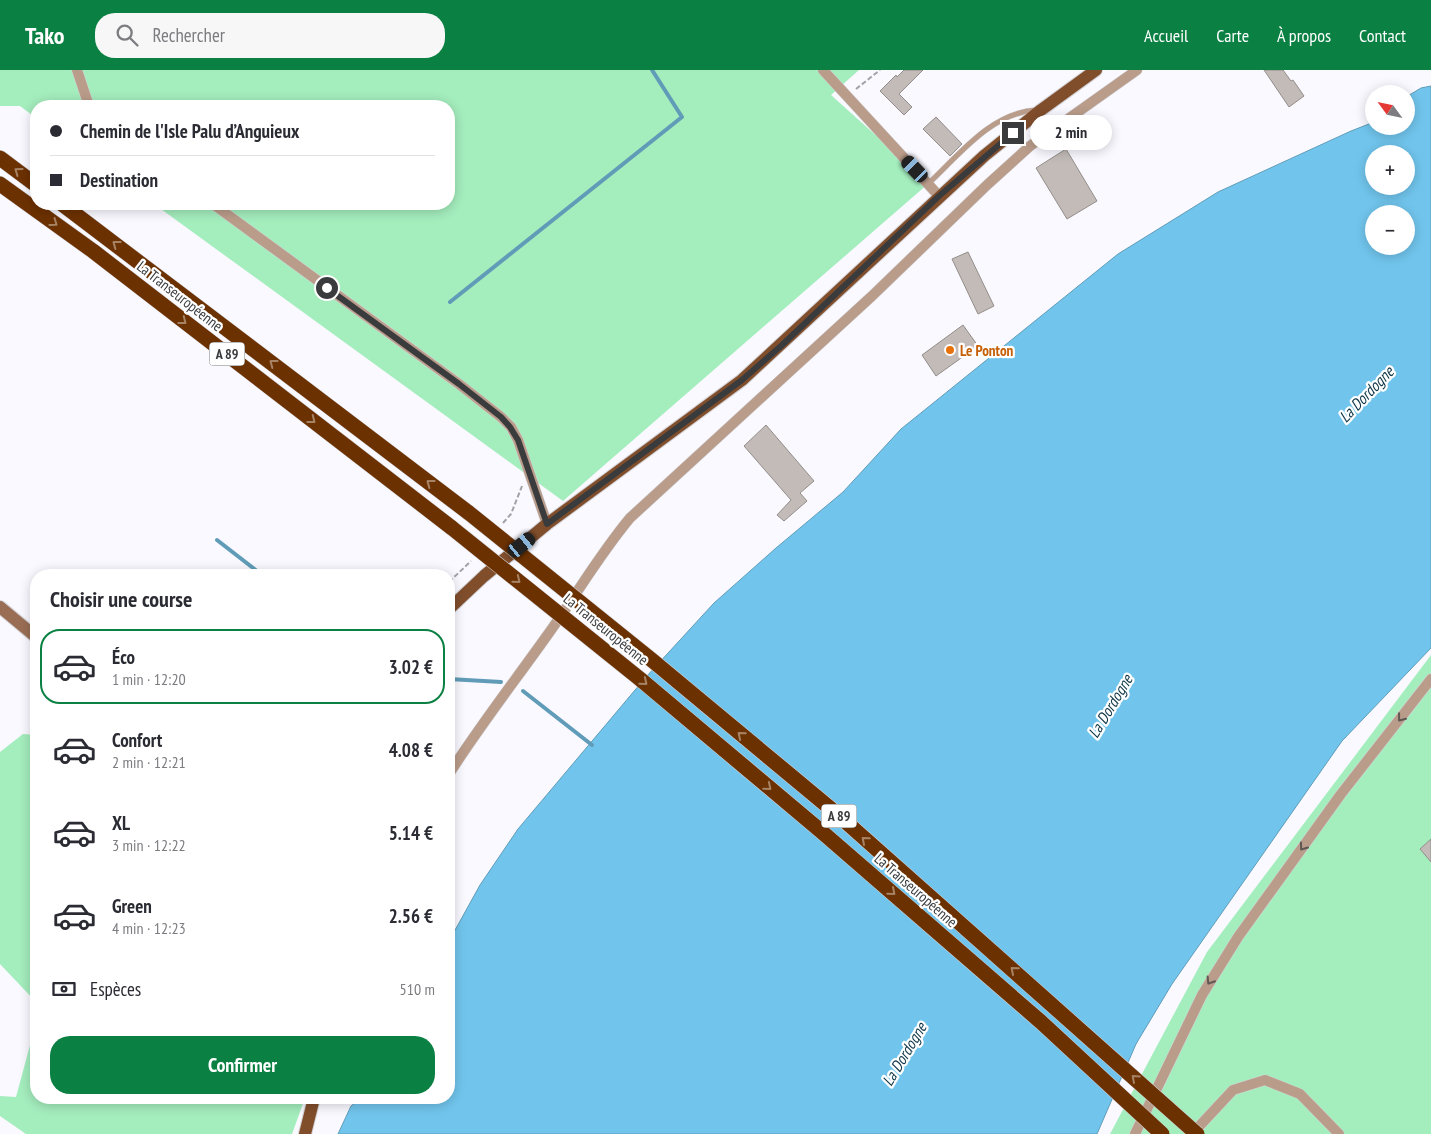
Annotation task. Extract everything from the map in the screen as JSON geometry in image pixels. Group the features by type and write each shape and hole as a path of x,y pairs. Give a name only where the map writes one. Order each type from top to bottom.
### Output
{"highway":[{"path":"0,158 30,180"},
{"name":"La Transeuropéenne","path":"0,184 30,206"},
{"name":"La Transeuropéenne","path":"36,210 93,251 452,528 640,678 822,832 1041,1022 1162,1134"},
{"name":"La Transeuropéenne","path":"70,210 469,513 653,661 829,808 1198,1134"}],"main road":[{"path":"455,603 484,576 547,524 742,380 781,346 939,196 984,156 1041,110 1096,70"},
{"path":"305,1134 312,1104"}],"street":[{"path":"77,70 87,100"},
{"path":"823,70 939,196"},
{"path":"455,764 473,736 547,636 608,545 630,518 872,296 1030,146 1137,70"},
{"path":"221,210 459,384 501,417 518,440 547,524"},
{"path":"0,607 30,633"},
{"path":"1135,1134 1202,994 1238,937 1341,794 1431,680"},
{"path":"1192,1134 1234,1090 1265,1080 1300,1094 1339,1134"}],"lane":[{"path":"929,183 987,128 1022,111 1041,110"}],"path":[{"path":"848,95 880,70"}],"green space":[{"path":"0,70 859,70 831,95 929,183 563,501 162,210 455,210 455,100 30,100 30,114 20,106 0,106"},
{"path":"1431,655 1431,1134 1110,1134 1207,952"},
{"path":"23,734 30,735 30,996 0,964 0,752"},
{"path":"30,1045 30,1104 303,1104 292,1134 26,1134 0,1116 0,1096 16,1097"}],"water":[{"name":"La Dordogne","path":"1431,86 1431,648 1342,741 1172,984 1136,1044 1097,1134 338,1134 354,1104 455,1104 455,930 480,885 518,829 646,677 714,603 843,492 901,429 1118,254 1218,192 1365,126 1365,135 1415,135 1415,92"}],"building":[{"path":"904,70 923,70 899,94 912,107 904,115 880,91 896,75 897,77"},
{"path":"1264,70 1283,70 1304,96 1289,107"},
{"path":"936,117 962,144 950,156 923,129"},
{"path":"1066,149 1097,201 1067,219 1036,168"},
{"path":"968,252 994,306 978,314 952,259"},
{"name":"Le Ponton","path":"963,325 978,346 936,376 922,355"},
{"path":"766,425 814,481 800,493 807,501 784,521 777,515 791,500 744,446"},
{"path":"1431,839 1431,862 1420,849"}],"waterway":[{"path":"450,302 682,117 652,70"},
{"path":"217,540 254,569"},
{"path":"455,679 501,682"},
{"path":"523,691 592,745"}],"place":[{"name":"Le Ponton","path":"950,350"}],"route":[{"path":"327,288 501,417 518,440 547,524 742,380 781,346 939,196 1013,133"}]}
